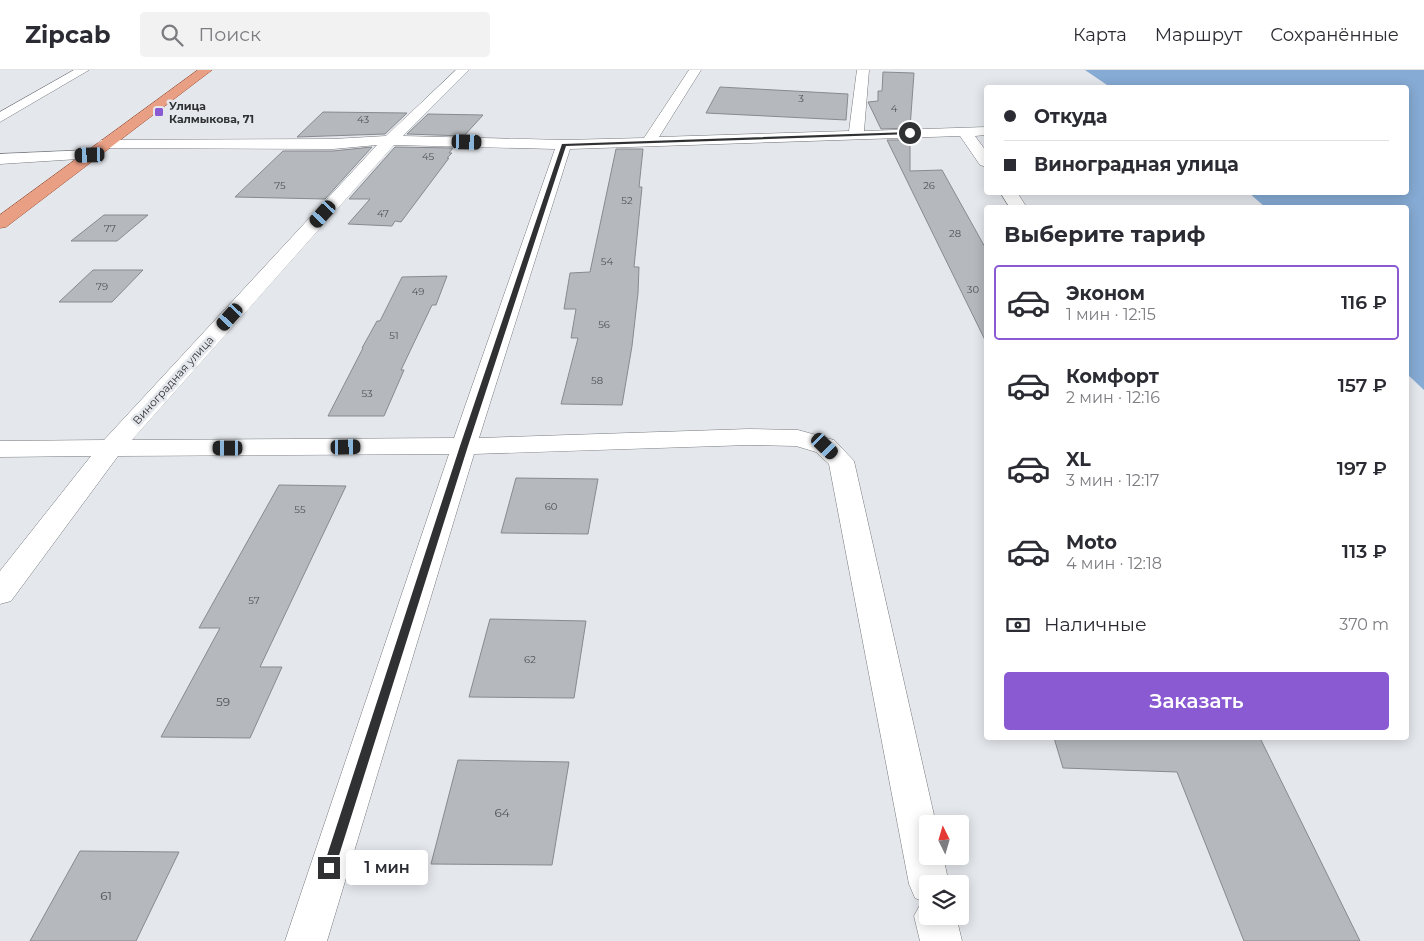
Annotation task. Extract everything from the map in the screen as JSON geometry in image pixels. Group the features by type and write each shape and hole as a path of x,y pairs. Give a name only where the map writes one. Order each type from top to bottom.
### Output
{"main road":[{"path":"0,223 206,70"}],"street":[{"path":"0,118 84,70"},
{"name":"Виноградная улица","path":"0,593 110,450 390,140 463,70"},
{"path":"649,142 695,70"},
{"path":"856,135 863,70"},
{"path":"964,131 984,159"},
{"path":"106,143 325,144 390,140 564,145 984,131"},
{"path":"306,941 464,446 564,145"},
{"path":"0,159 90,155"},
{"path":"0,449 110,450 464,446 749,438 798,438 825,446 841,462 927,875"},
{"path":"937,925 940,941"}],"water":[{"path":"1085,70 1424,70 1424,390 1409,376 1409,205 1263,205 1251,195 1409,195 1409,85 1107,85"}],"building":[{"path":"883,72 914,73 910,128 881,129 868,102 878,101 878,91 882,91"},
{"path":"720,87 848,94 846,120 706,113"},
{"path":"323,112 407,113 385,134 297,137"},
{"path":"428,114 483,115 464,136 407,134"},
{"path":"887,140 910,140 910,171 942,170 984,245 984,338"},
{"path":"372,147 325,199 235,197 283,151 333,151"},
{"path":"395,147 453,148 449,153 452,153 447,158 449,158 401,222 395,221 392,226 348,224 370,199 349,199"},
{"path":"616,149 643,149 639,187 642,187 634,267 639,267 638,293 632,346 622,405 561,404 578,338 571,338 576,309 564,309 570,273 590,272"},
{"path":"104,215 148,215 117,241 71,241"},
{"path":"93,270 143,270 112,302 59,302"},
{"path":"447,276 436,305 432,305 401,370 404,370 384,416 328,416 362,348 377,321 380,321 402,277"},
{"path":"516,478 598,479 588,534 501,533"},
{"path":"279,485 346,486 260,667 282,667 250,738 161,737 220,628 199,628"},
{"path":"490,619 586,621 574,698 469,697"},
{"path":"1055,740 1261,740 1360,941 1244,941 1177,772 1063,768"},
{"path":"458,760 569,762 552,865 431,864"},
{"path":"80,851 179,852 136,941 30,941"}],"place":[{"name":"Улица Калмыкова, 71","path":"159,112"}],"route":[{"path":"329,868 464,446 564,145 910,133"}]}
